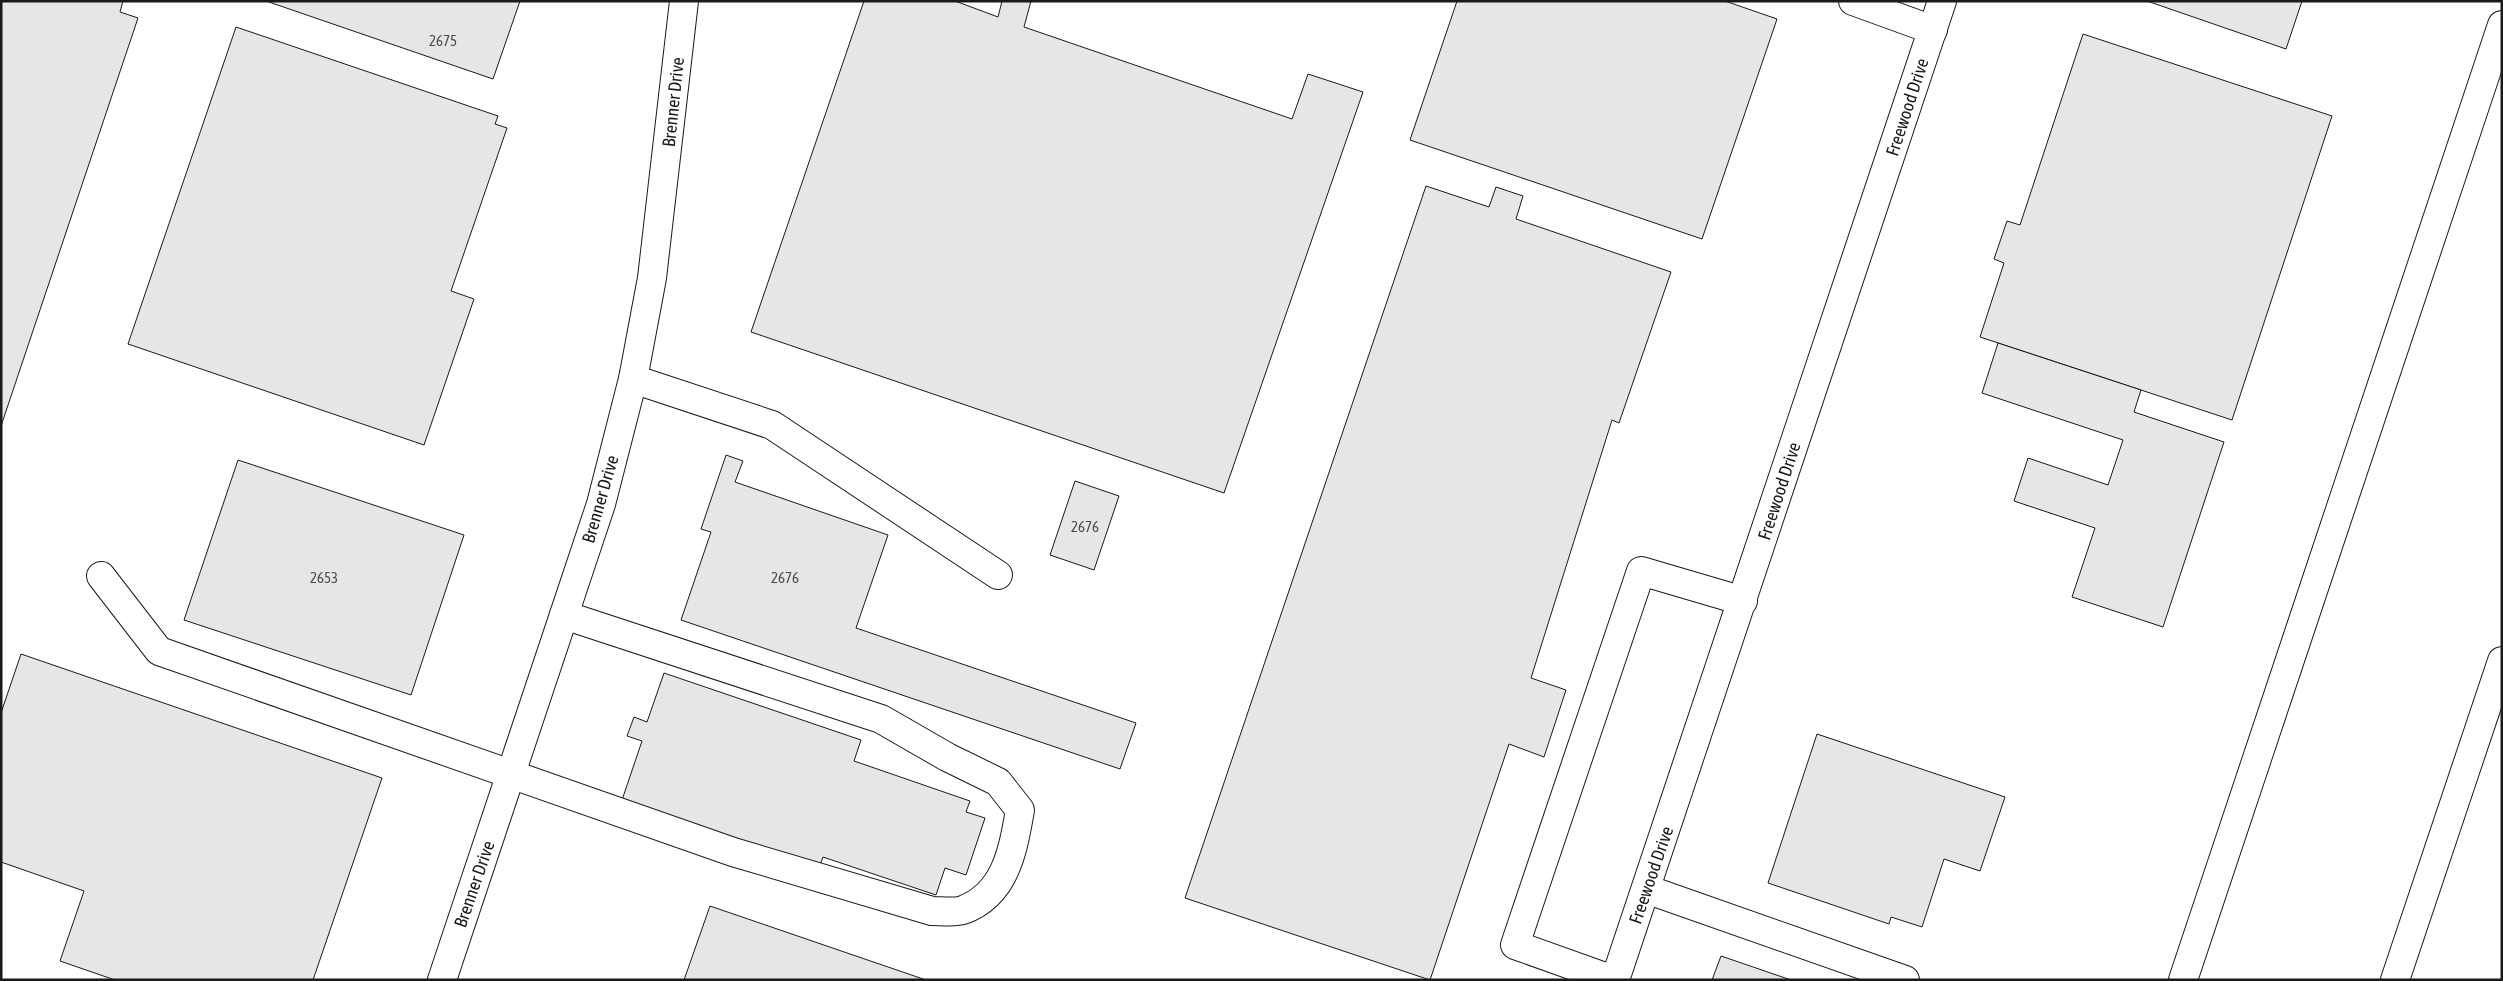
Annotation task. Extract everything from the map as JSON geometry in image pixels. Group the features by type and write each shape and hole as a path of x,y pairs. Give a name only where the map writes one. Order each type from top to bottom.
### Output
{"street":[{"name":"Brenner Drive","path":"442,980 601,504 633,379 652,278 684,1"},
{"path":"1853,1 1933,30"},
{"name":"Freewood Drive","path":"1614,980 1743,601 1942,1"},
{"path":"2183,980 2502,25"},
{"path":"633,379 772,425 998,575"},
{"path":"1614,980 1515,945 1641,571 1743,601"},
{"path":"101,576 159,651 733,852 932,911 962,911 990,895 1012,856 1020,810 998,782 947,757 881,719 564,615"},
{"path":"2395,980 2502,661"},
{"path":"1646,889 1904,980"}],"building":[{"path":"1,1 123,1 120,12 138,18 1,426"},
{"path":"266,1 520,1 493,79"},
{"path":"864,1 955,1 998,17 1002,1 1031,1 1024,27 1292,119 1308,74 1363,92 1224,493 751,332"},
{"path":"1457,1 1725,1 1777,19 1702,239 1410,140"},
{"path":"2147,1 2302,1 2286,49"},
{"path":"236,27 498,116 495,124 507,128 451,291 474,299 424,445 128,344"},
{"path":"2083,34 2332,116 2232,420 1980,337 2004,263 1994,259 2007,221 2020,225"},
{"path":"1426,186 1489,207 1496,187 1523,196 1516,219 1671,272 1619,423 1612,420 1531,678 1566,690 1544,757 1509,744 1430,980 1185,898"},
{"path":"1998,343 2141,390 2134,412 2224,442 2163,627 2072,597 2095,528 2014,501 2028,458 2108,485 2123,440 1982,393"},
{"path":"726,455 743,461 735,482 888,535 856,628 1136,723 1120,769 681,620 711,532 701,529"},
{"path":"238,460 464,535 411,695 184,620"},
{"path":"1075,481 1119,496 1094,570 1050,555"},
{"path":"21,654 382,778 313,980 115,980 60,961 84,891 1,862 1,713"},
{"path":"664,673 861,740 854,761 970,801 966,812 985,818 966,875 945,868 936,895 823,857 818,870 621,803 642,741 627,736 634,717 647,722"},
{"path":"1817,734 2005,797 1980,871 1944,859 1922,927 1891,917 1889,924 1768,883"},
{"path":"710,906 926,980 684,980"},
{"path":"1721,956 1791,980 1712,980"}]}
